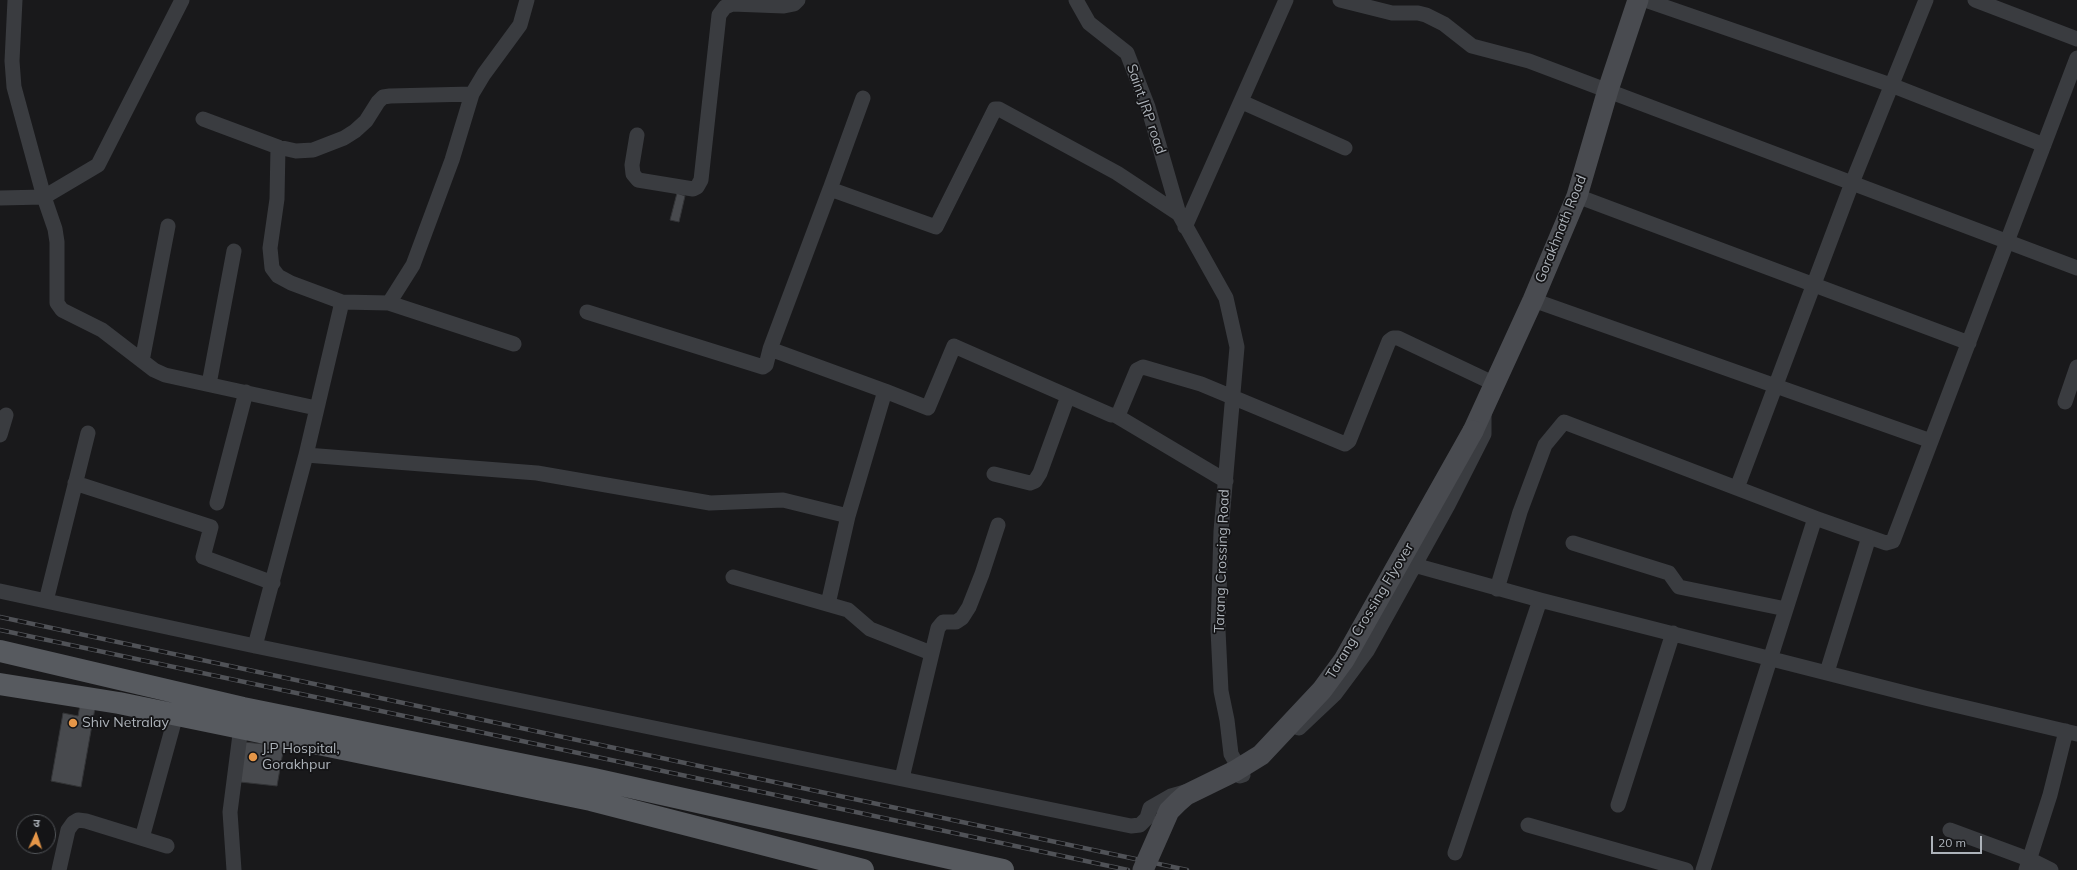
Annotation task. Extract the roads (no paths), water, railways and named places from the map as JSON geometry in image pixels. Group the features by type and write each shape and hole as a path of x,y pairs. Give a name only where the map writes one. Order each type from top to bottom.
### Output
{"main road":[{"name":"Gorakhnath Road","path":"1484,406 1533,300 1577,196 1608,90 1638,0"},
{"name":"Tarang Crossing Flyover","path":"1143,870 1169,811 1186,795 1235,771 1261,755 1322,690 1344,660 1473,431 1484,406"},
{"path":"0,651 78,668 242,718 591,800 863,870"},
{"path":"0,684 119,703 176,715 242,718 594,779 1003,870"}],"street":[{"path":"16,0 12,61 14,87 57,242 57,303 62,310 102,330 142,361 165,375 316,408"},
{"path":"0,198 44,197 98,165 182,0"},
{"path":"389,302 413,265 452,160 472,94 484,74 520,25 527,0"},
{"path":"637,135 632,165 633,174 638,180 693,189 697,187 701,180 719,15 725,7 732,4 784,6 794,4 798,0"},
{"name":"Saint JRP road","path":"1076,0 1089,23 1127,53 1148,106 1179,214 1185,227"},
{"path":"1185,227 1242,102 1286,0"},
{"path":"1340,0 1392,13 1418,13 1426,15 1444,24 1472,46 1529,61 2077,268"},
{"path":"1645,0 1891,85 2044,145"},
{"path":"1737,488 1852,183 1926,0"},
{"path":"1975,0 2077,39"},
{"path":"1497,589 1520,512 1545,445 1564,422 1815,518 1886,543 1893,541 2008,243 2077,58"},
{"path":"203,119 278,147 296,151 313,150 355,132 366,121 378,102 390,96 472,94"},
{"path":"587,312 760,367 766,364 770,349 863,98"},
{"path":"1242,102 1345,148"},
{"path":"830,189 936,227 992,112 995,109 999,109 1118,172 1179,214"},
{"path":"278,147 277,199 270,248 272,268 278,276 291,283 342,302 389,302 514,344"},
{"path":"1577,196 1813,286 1969,343"},
{"path":"142,361 168,226"},
{"name":"Tarang Crossing Road","path":"1185,227 1226,298 1237,347 1234,398 1221,539 1218,630 1221,690 1227,720 1231,754 1243,775"},
{"path":"209,384 234,251"},
{"path":"1533,300 1931,441"},
{"path":"255,646 306,455 342,302"},
{"path":"1115,415 1119,413 1139,367 1201,384 1345,444 1349,441 1389,341 1394,338 1398,338 1495,384"},
{"path":"770,349 928,408 954,346 1111,415 1115,415 1226,481"},
{"path":"2065,402 2077,367"},
{"path":"828,604 848,516 885,391"},
{"path":"217,503 246,392"},
{"path":"994,474 1030,483 1035,481 1040,473 1068,396"},
{"path":"0,591 255,646 1131,826 1140,825 1147,818 1150,808 1170,796 1243,775 1272,754 1335,694 1366,651 1414,566 1484,434 1484,406"},
{"path":"0,434 6,414"},
{"path":"46,601 88,433"},
{"path":"306,455 537,473 710,503 783,500 848,516"},
{"path":"75,483 211,527 203,557 273,583"},
{"path":"1703,870 1815,518"},
{"path":"902,778 931,653 940,624 956,622 962,618 969,607 982,574 998,525"},
{"path":"1827,672 1869,537"},
{"path":"1573,543 1669,573 1679,587 1786,609"},
{"path":"1414,566 1540,600 2071,732 2028,865"},
{"path":"733,577 848,610 870,628 931,653"},
{"path":"1455,853 1540,600"},
{"path":"1618,805 1673,633"},
{"path":"142,838 176,715"},
{"path":"234,870 230,812 242,718"},
{"path":"59,870 68,830 73,823 78,820 86,821 167,846"},
{"path":"1528,825 1686,870"},
{"path":"1950,830 2028,865 2051,870"}],"railway":[{"path":"0,617 1187,870"},
{"path":"0,630 1128,870"}],"place":[{"name":"Shiv Netralay","path":"73,723"},
{"name":"J.P Hospital, Gorakhpur","path":"253,757"}]}
